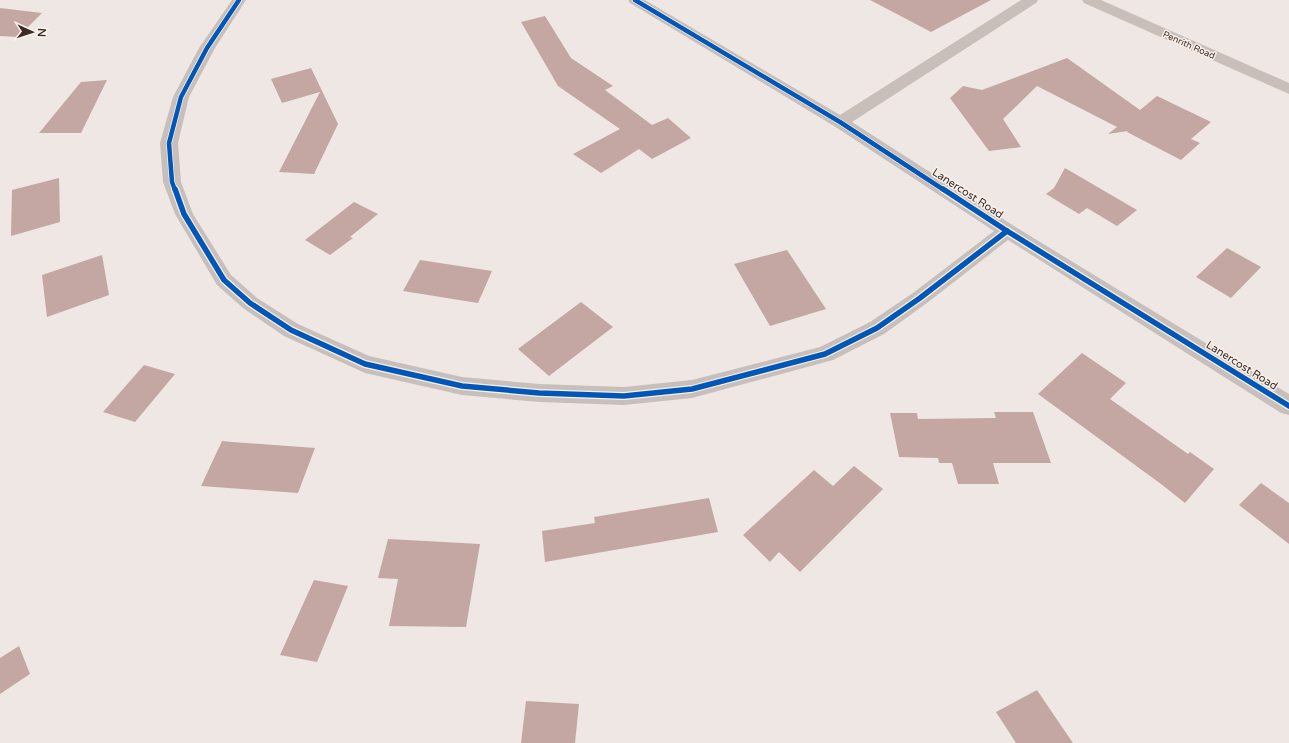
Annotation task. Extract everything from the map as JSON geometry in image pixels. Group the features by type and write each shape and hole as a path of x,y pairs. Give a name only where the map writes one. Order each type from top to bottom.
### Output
{"street":[{"path":"239,0 207,48 181,97 169,143 172,182 184,214 224,280 250,303 291,330 365,364 462,386 539,394 624,396 692,390 825,354 877,328 920,298 1007,231"},
{"name":"Lanercost Road","path":"635,0 840,122 1007,231 1289,406"},
{"path":"840,122 1031,0"},
{"name":"Penrith Road","path":"1089,0 1289,89"}],"building":[{"path":"870,0 991,0 931,32"},
{"path":"0,8 42,13 18,37 0,36"},
{"path":"545,16 571,58 613,86 605,90 652,125 668,118 691,138 652,159 639,149 601,173 573,154 620,129 558,86 521,22"},
{"path":"1067,58 1140,110 1157,96 1211,122 1191,139 1200,143 1181,160 1127,132 1128,131 1108,134 1117,127 1037,86 1003,119 1021,147 989,151 950,98 963,86 982,90"},
{"path":"311,68 338,124 314,174 279,172 320,92 282,103 271,79"},
{"path":"107,80 81,133 39,133 81,82"},
{"path":"1065,168 1137,210 1117,226 1087,208 1079,214 1046,194 1054,188"},
{"path":"59,178 60,222 11,236 12,190"},
{"path":"354,202 378,214 350,237 353,238 330,255 305,240"},
{"path":"1227,248 1261,267 1231,298 1196,277"},
{"path":"787,250 826,309 770,326 734,264"},
{"path":"102,255 109,295 47,317 42,275"},
{"path":"420,260 492,271 478,303 403,291"},
{"path":"581,302 613,327 549,376 518,349"},
{"path":"1082,353 1126,383 1110,399 1188,454 1190,452 1214,469 1185,503 1038,394"},
{"path":"144,365 175,374 135,422 103,412"},
{"path":"994,412 1033,412 1051,463 993,463 999,484 958,484 952,463 939,463 938,458 899,457 890,413 917,413 918,419 996,418"},
{"path":"222,441 315,448 298,493 201,486"},
{"path":"854,466 883,489 800,572 779,552 770,562 743,535 814,470 833,486"},
{"path":"1261,483 1289,503 1289,544 1239,505"},
{"path":"709,498 718,532 545,562 542,531 595,523 594,517"},
{"path":"388,539 480,544 466,627 389,626 398,579 378,578"},
{"path":"314,580 348,586 317,662 280,655"},
{"path":"19,646 30,674 0,694 0,658"},
{"path":"1037,690 1073,743 1016,743 996,712"},
{"path":"526,701 579,704 575,743 521,743"}],"cycle path":[{"path":"239,0 207,48 181,97 169,143 172,182 184,214 224,280 250,303 291,330 365,364 462,386 539,393 624,396 692,389 825,354 877,328 920,298 1007,231"},
{"path":"635,0 840,122 1007,231 1289,406"}]}
